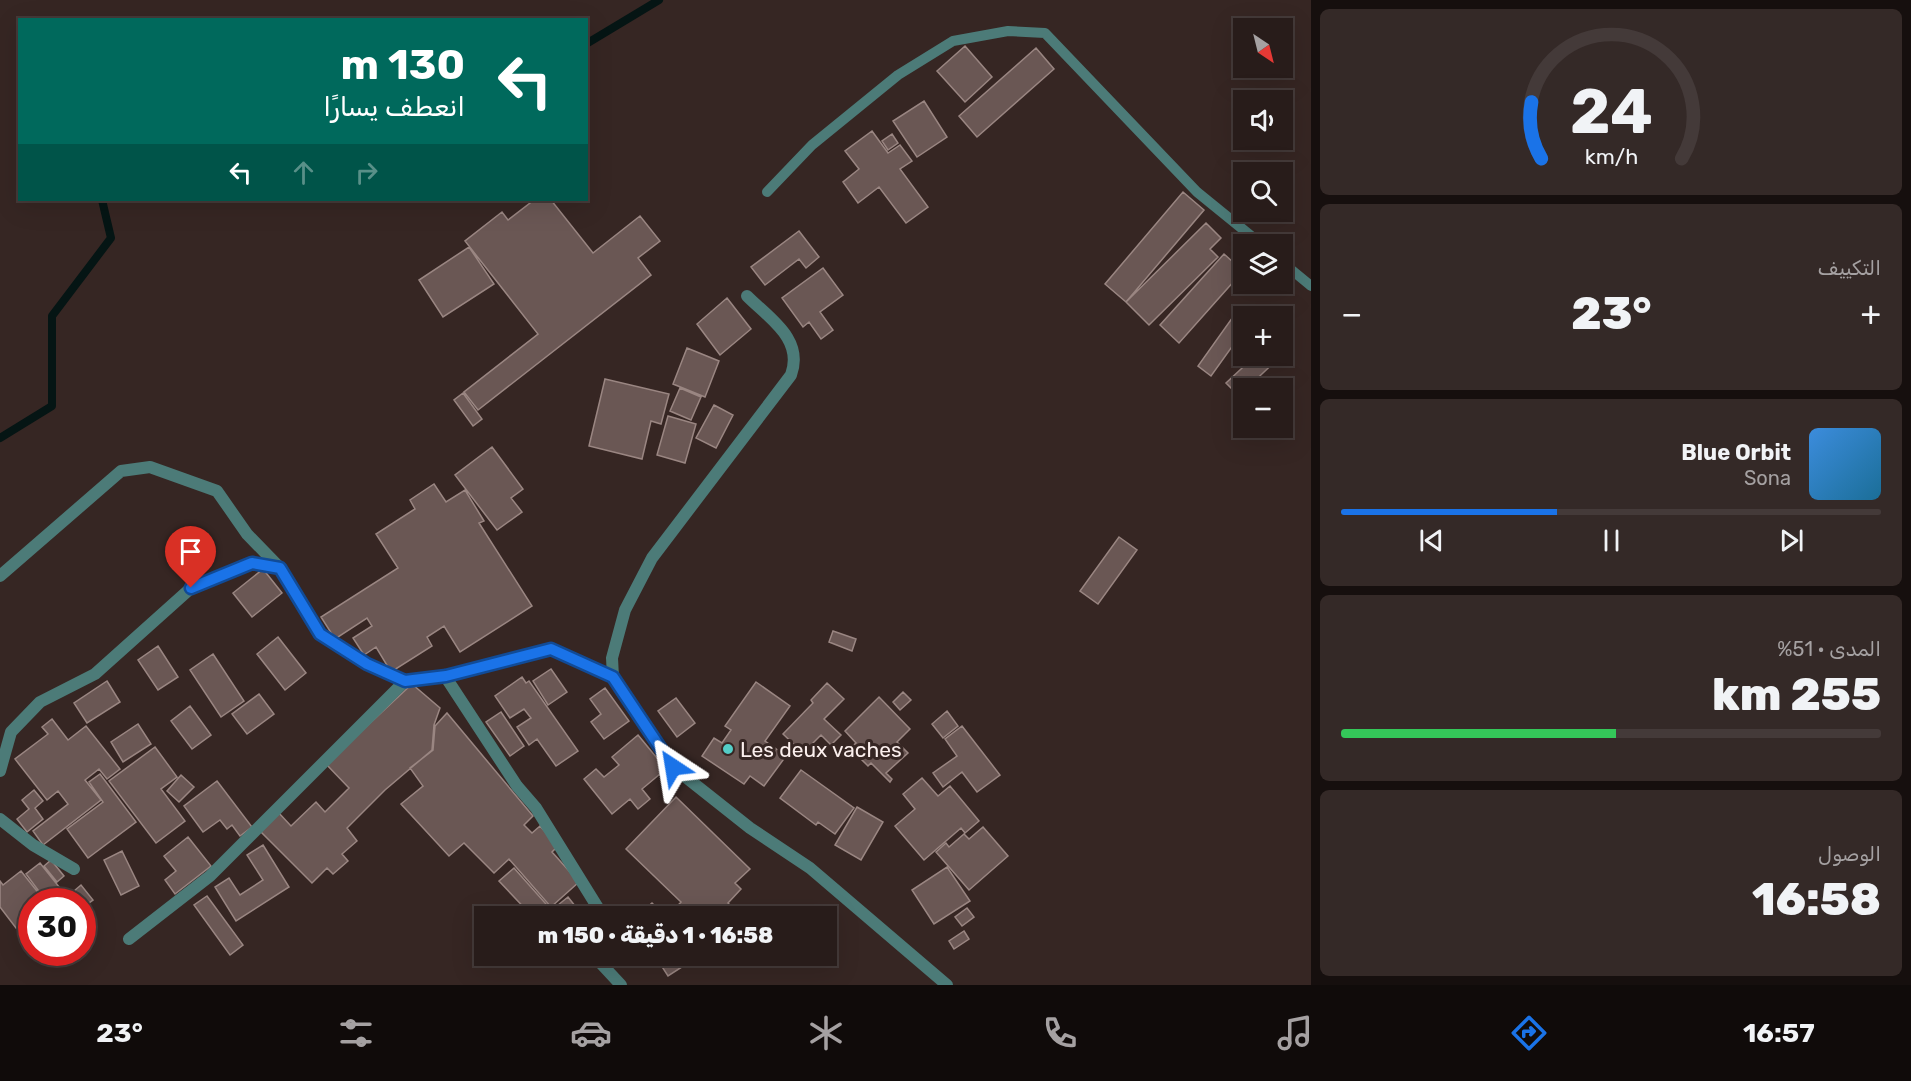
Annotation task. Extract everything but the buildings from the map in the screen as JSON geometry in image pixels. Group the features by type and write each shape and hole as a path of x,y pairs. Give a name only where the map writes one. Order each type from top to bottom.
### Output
{"street":[{"path":"747,296 789,339 795,357 791,375 652,558 626,610 612,658 613,677 673,767 750,828 810,868 947,985"},
{"path":"0,576 121,471 150,467 217,491 247,534 280,568 320,634 367,664 405,681 446,676 551,649 613,677"},
{"path":"0,771 11,732 40,702 96,675 191,588 252,563 280,568"},
{"path":"446,676 517,786 536,808 597,906"},
{"path":"129,939 210,876 405,681"},
{"path":"0,819 33,845 74,868"},
{"path":"603,966 621,985"}],"lane":[{"path":"767,192 812,145 898,75 953,41 1008,31 1046,33 1197,192 1249,234"},
{"path":"1293,271 1311,286"}],"waterway":[{"path":"588,43 659,0"},
{"path":"0,438 52,406 52,316 111,238 102,201"}],"place":[{"name":"Les deux vaches","path":"728,749"}],"route":[{"path":"191,588 252,563 280,568 320,634 367,664 405,681 446,676 500,660 551,649 613,677 673,767"}]}
